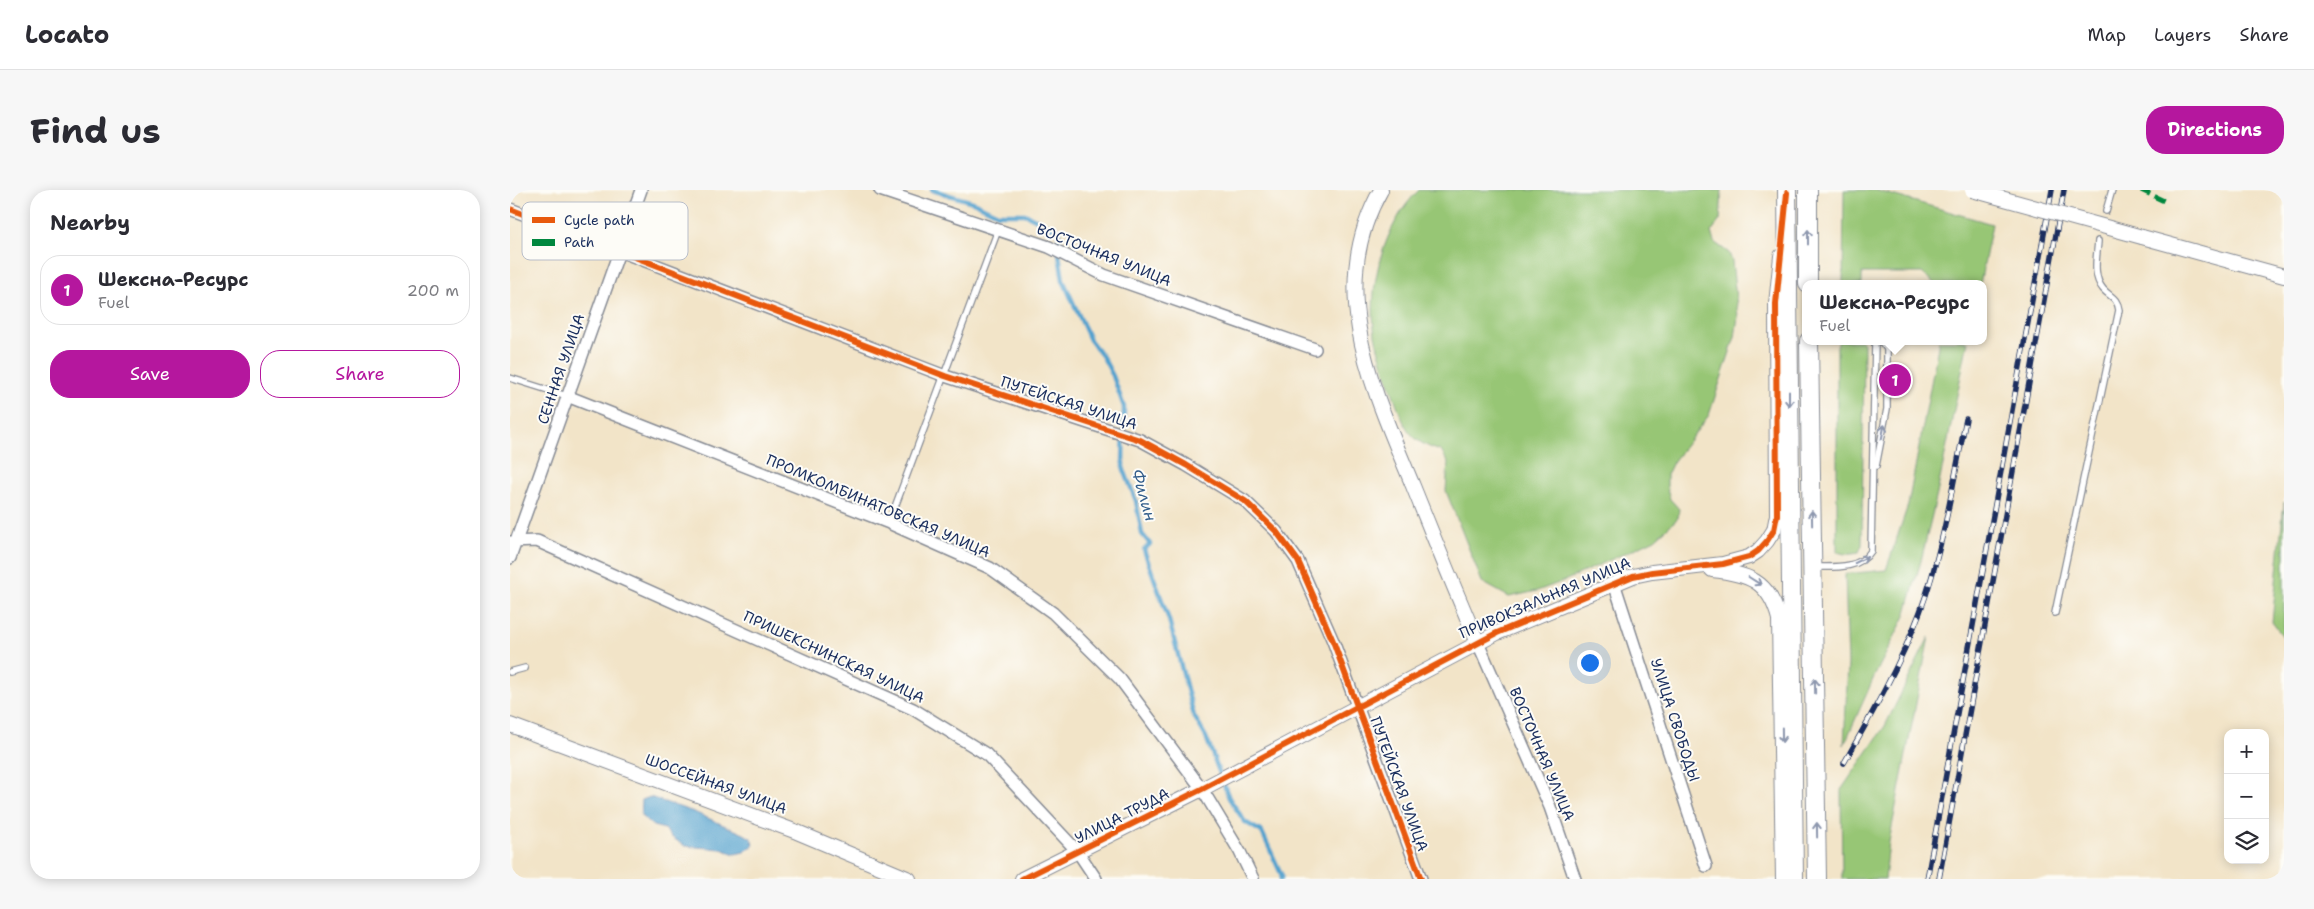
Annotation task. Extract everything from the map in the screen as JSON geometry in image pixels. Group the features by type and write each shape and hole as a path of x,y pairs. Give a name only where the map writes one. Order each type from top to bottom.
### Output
{"highway":[{"path":"1808,190 1808,280"},
{"path":"1787,191 1794,879"},
{"path":"1809,345 1817,879"}],"street":[{"name":"СЕННАЯ УЛИЦА","path":"636,202 641,190"},
{"name":"ВОСТОЧНАЯ УЛИЦА","path":"880,190 1050,247 1104,275 1315,349"},
{"path":"1381,190 1370,214 1360,246 1355,294 1358,331 1365,362 1385,418 1478,643"},
{"path":"1972,190 2284,276"},
{"path":"1691,567 1723,564 1749,557 1758,551 1774,530 1776,515 1776,304 1787,191"},
{"name":"ПУТЕЙСКАЯ УЛИЦА","path":"510,209 522,214"},
{"name":"СЕННАЯ УЛИЦА","path":"510,558 513,541 615,260"},
{"name":"ПУТЕЙСКАЯ УЛИЦА","path":"642,260 945,376 1140,440 1186,465 1245,502 1276,531 1298,561 1358,708 1421,879"},
{"name":"ПРОМКОМБИНАТОВСКАЯ УЛИЦА","path":"567,396 889,523 990,568 1053,613 1120,679 1202,789 1240,852 1253,879"},
{"name":"ПРИШЕКСНИНСКАЯ УЛИЦА","path":"513,541 536,541 913,709 986,754 1078,852 1096,879"},
{"path":"1691,567 1729,572 1753,579 1763,586 1775,606 1779,619 1783,879"},
{"name":"ПРИВОКЗАЛЬНАЯ УЛИЦА","path":"1232,772 1358,708 1478,643 1614,583 1652,572 1691,567"},
{"name":"УЛИЦА СВОБОДЫ","path":"1614,583 1706,866"},
{"name":"ВОСТОЧНАЯ УЛИЦА","path":"1478,643 1550,807 1575,879"},
{"name":"ШОССЕЙНАЯ УЛИЦА","path":"510,725 797,832 909,879"},
{"name":"УЛИЦА ТРУДА","path":"1022,879 1202,789 1232,772"}],"lane":[{"path":"2106,211 2112,190"},
{"path":"889,523 998,230"},
{"path":"2055,613 2119,310 2118,302 2103,289 2098,278 2096,265 2098,242"},
{"path":"1813,567 1845,566 1866,559 1872,551 1875,345"},
{"path":"1873,480 1888,408 1888,356 1884,345"},
{"path":"510,378 567,396"},
{"path":"510,672 525,668"}],"green space":[{"path":"1419,190 1722,190 1720,220 1711,232 1714,242 1729,253 1732,261 1738,317 1735,337 1709,415 1673,462 1667,475 1667,488 1670,499 1679,509 1678,518 1655,539 1564,581 1537,591 1509,597 1482,582 1446,491 1448,462 1441,451 1420,442 1408,430 1400,414 1375,335 1374,297 1381,257 1396,220"},
{"path":"1844,190 1875,190 1992,224 1981,280 1930,280 1922,273 1862,273 1862,280 1843,280"},
{"path":"1864,345 1862,545 1859,552 1845,554 1837,552 1837,346"},
{"path":"1938,345 1967,345 1937,494 1921,561 1905,616 1874,677 1844,745 1848,664 1845,574 1886,570 1908,505"},
{"path":"2284,502 2284,638 2272,622"},
{"path":"1929,637 1889,842 1885,879 1842,879 1841,790 1885,726"}],"water":[{"path":"650,797 694,812 744,834 751,838 754,845 744,852 735,854 721,849 685,846 670,836 665,829 653,826 641,816 642,800"}],"waterway":[{"name":"Филин","path":"932,190 973,202 998,214 1025,214 1059,231 1059,254 1063,280 1090,340 1103,357 1113,376 1124,407 1123,467 1136,501 1142,534 1150,544 1144,550 1169,620 1194,716 1206,737 1229,798 1245,822 1262,832 1282,876 1281,879"}],"railway":[{"path":"1927,879 2052,190"},
{"path":"1939,879 2064,190"},
{"path":"1844,763 1895,670 1920,612 1941,541 1966,419"}],"marked path":[{"path":"2141,190 2164,201"}],"cycle path":[{"path":"1022,879 1202,789 1497,633 1633,576 1723,564 1749,557 1758,551 1774,530 1777,515 1776,304 1787,193"},
{"path":"510,209 522,214"},
{"path":"643,260 945,376 1140,440 1245,501 1276,531 1298,561 1333,641 1421,879"}],"place":[{"name":"Шексна-Ресурс","path":"1895,380"}]}
